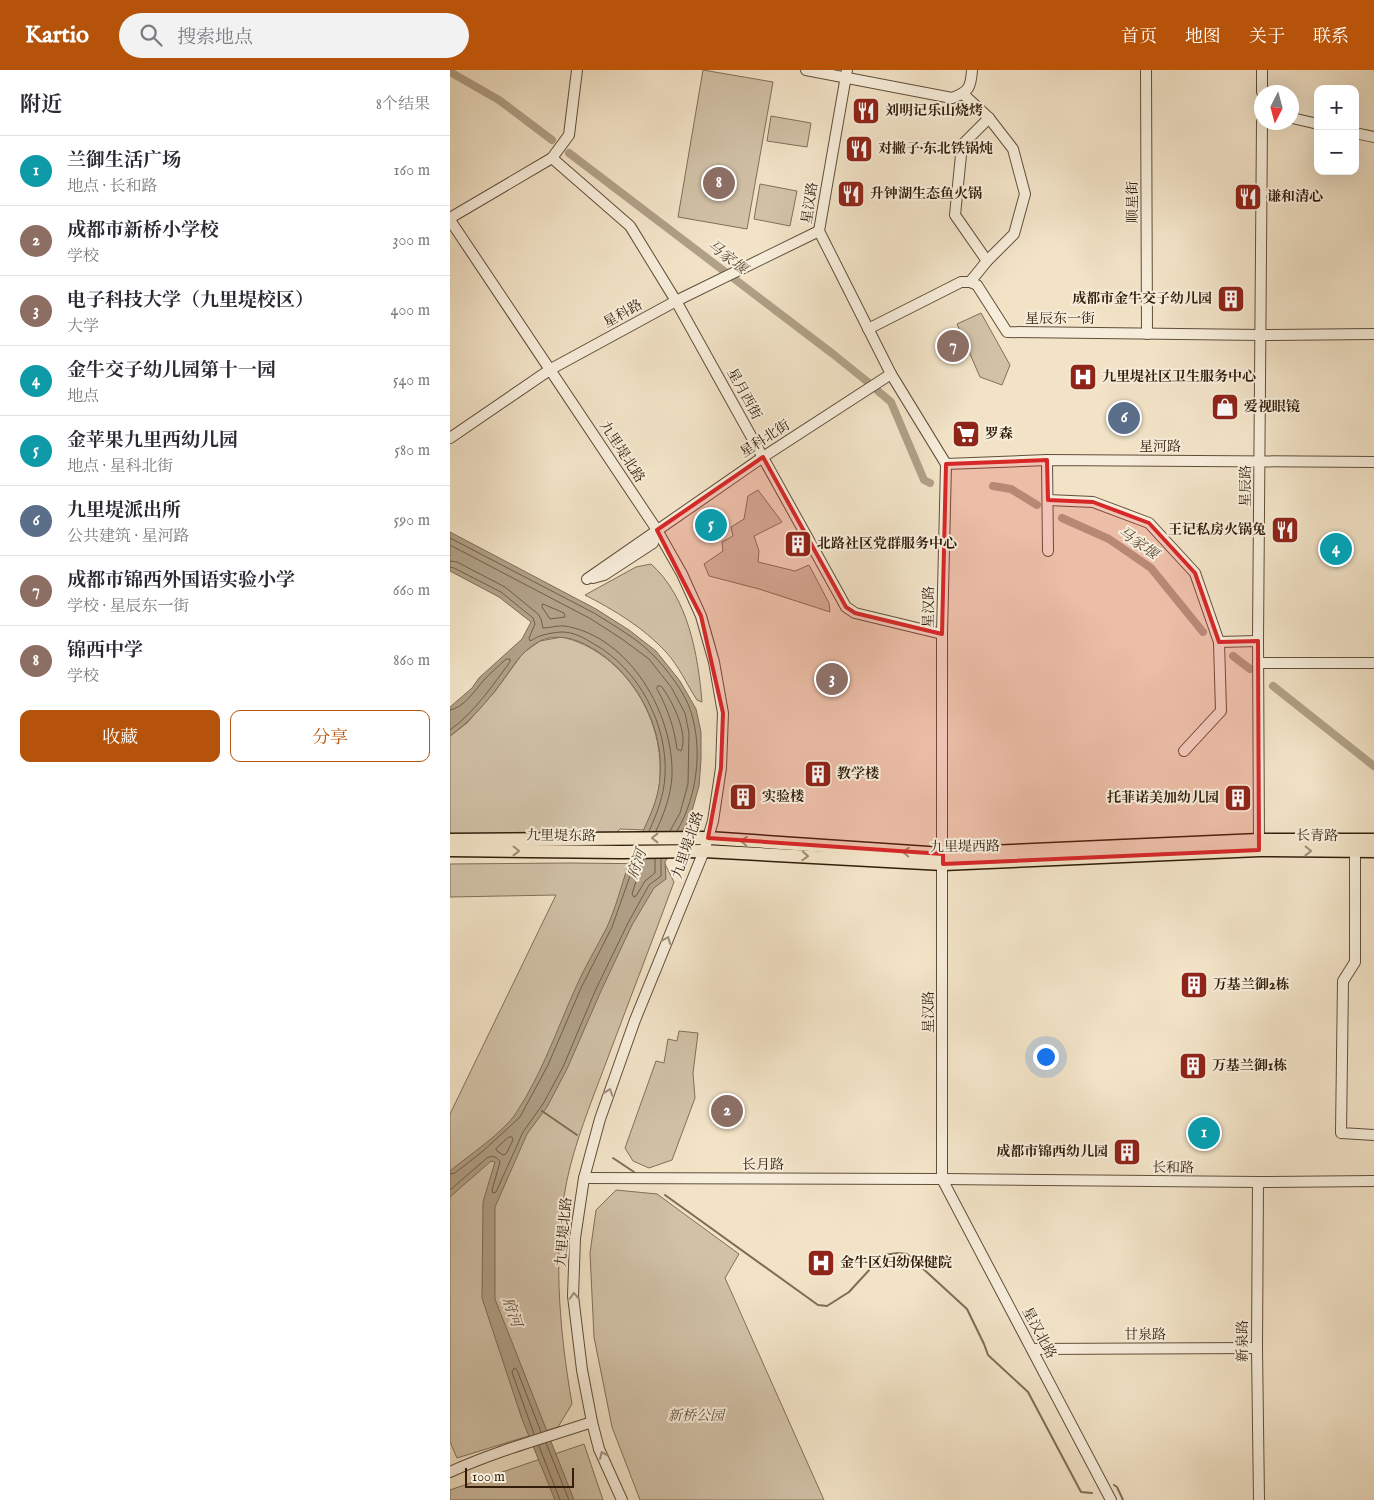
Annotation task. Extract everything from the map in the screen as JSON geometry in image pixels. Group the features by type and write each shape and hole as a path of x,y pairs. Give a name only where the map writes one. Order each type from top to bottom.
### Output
{"main road":[{"path":"450,840 539,841 708,838 943,859"},
{"path":"1259,845 1374,840"},
{"name":"九里堤西路","path":"671,852 704,851 943,859 1259,845"},
{"name":"长青路","path":"1259,845 1374,851"},
{"name":"九里堤东路","path":"450,850 671,852"}],"street":[{"path":"450,219 552,158 569,134 577,70"},
{"path":"806,70 846,74 952,98 963,94 971,84 972,70"},
{"name":"顺星街","path":"1146,70 1147,334"},
{"path":"1262,70 1262,85"},
{"name":"星汉路","path":"846,74 819,231 891,374 946,464 942,634 942,1179"},
{"path":"868,329 961,282 970,282 987,261 1014,234 1025,194 1013,149 989,118 963,94"},
{"path":"987,261 955,215 962,145 989,118"},
{"path":"1299,120 1314,123"},
{"name":"星辰路","path":"1259,845 1258,641 1262,130"},
{"path":"1359,134 1374,138"},
{"name":"星月西街","path":"552,158 630,226 676,301 846,608 855,613 942,634"},
{"name":"九里堤北路","path":"450,219 657,530 682,574 701,616 714,662 722,704 721,768 713,821 704,851 635,1020 600,1119 584,1178 575,1238 574,1296 582,1370 599,1448 622,1500"},
{"name":"星科路","path":"450,438 551,369 676,301 819,231"},
{"name":"星辰东一街","path":"970,282 977,285 1008,332 1260,335 1374,334"},
{"name":"星科北街","path":"657,530 653,543 604,575 587,579 657,530 763,457 891,374"},
{"path":"1047,460 1048,551"},
{"name":"星河路","path":"946,464 1047,460 1374,462"},
{"path":"1048,500 1093,502 1149,523 1195,573 1219,642 1221,711 1184,751"},
{"path":"1219,642 1258,641"},
{"path":"1258,663 1374,663"},
{"path":"1355,851 1355,962 1343,981 1341,1133 1374,1135"},
{"name":"长月路","path":"584,1178 942,1179"},
{"name":"长和路","path":"942,1179 1258,1182 1374,1181"},
{"name":"星汉北路","path":"942,1179 1111,1500"},
{"name":"新泉路","path":"1258,1182 1257,1348 1259,1500"},
{"name":"甘泉路","path":"1032,1349 1257,1348"},
{"path":"451,1469 592,1422"}],"highlighted area":[{"path":"763,457 846,607 855,613 942,634 946,464 1047,460 1048,500 1093,502 1149,523 1195,573 1219,642 1258,641 1259,850 943,864 943,854 708,838 721,768 723,713 701,616 657,530"}],"green space":[{"path":"703,70 773,82 747,229 678,217"},
{"path":"771,116 811,123 807,147 767,141"},
{"path":"760,184 797,191 790,226 754,219"},
{"path":"981,313 1010,365 1002,385 980,377 957,324"},
{"path":"758,490 782,522 754,536 759,551 758,562 795,571 809,565 829,603 830,612 759,589 709,576 704,564 723,551 722,542 733,536 731,527 744,519 748,496"},
{"path":"651,564 664,577 674,593 689,627 698,665 702,702 697,700 675,663 657,643 628,620 585,595 636,567"},
{"path":"562,637 584,644 603,656 620,671 635,689 646,709 654,730 659,752 660,782 653,810 644,830 620,829 614,835 450,836 450,736 467,723 496,690 523,653 540,641"},
{"path":"450,864 665,864 674,882 583,1123 564,1196 560,1225 559,1286 567,1375 572,1404 558,1427 457,1458 450,1442 450,1114 556,895 450,897"},
{"path":"679,1031 698,1033 693,1073 695,1098 672,1160 649,1168 633,1161 625,1148 656,1061 664,1063 668,1039 677,1041"},
{"name":"新桥公园","path":"616,1190 657,1194 739,1254 725,1278 824,1500 640,1500 612,1427 594,1337 590,1253 596,1210"},
{"path":"584,1444 603,1500 450,1500 450,1490"}],"water":[{"name":"府河","path":"450,532 596,609 629,630 656,651 680,681 696,709 701,732 699,786 690,818 665,862 666,879 654,888 632,925 567,1069 547,1107 527,1134 495,1207 495,1299 574,1500 555,1500 522,1419 482,1298 483,1202 495,1162 491,1161 450,1197 450,1171 503,1128 516,1113 534,1083 580,979 607,927 632,855 652,811 660,777 658,744 654,728 641,698 621,671 602,654 586,644 558,637 540,641 526,651 479,709 463,726 450,736 450,707 522,639 531,622 499,597 450,571"}],"waterway":[{"name":"马家堰","path":"450,72 499,100 552,140"},
{"name":"马家堰","path":"569,153 869,383"},
{"name":"马家堰","path":"878,391 891,402 924,480 930,483"},
{"name":"马家堰","path":"993,486 1011,489 1037,505"},
{"name":"马家堰","path":"1062,518 1109,539 1151,568 1203,632"},
{"name":"马家堰","path":"1233,656 1250,669"},
{"name":"马家堰","path":"1273,686 1374,766"},
{"path":"542,1111 577,1135"},
{"path":"613,1158 634,1172"},
{"path":"665,1195 818,1305 827,1306 849,1292 883,1255 907,1254 967,1309 988,1355 1028,1392 1081,1492 1092,1493"},
{"path":"1114,1485 1117,1487 1123,1500"}],"place":[{"name":"刘明记乐山烧烤","path":"866,111"},
{"name":"对撇子·东北铁锅炖","path":"859,149"},
{"name":"锦西中学","path":"719,183"},
{"name":"升钟湖生态鱼火锅","path":"851,194"},
{"name":"谦和清心","path":"1248,197"},
{"name":"成都市金牛交子幼儿园","path":"1231,299"},
{"name":"成都市锦西外国语实验小学","path":"953,346"},
{"name":"九里堤社区卫生服务中心","path":"1083,377"},
{"name":"爱视眼镜","path":"1225,407"},
{"name":"九里堤派出所","path":"1124,418"},
{"name":"罗森","path":"966,434"},
{"name":"金苹果九里西幼儿园","path":"711,525"},
{"name":"王记私房火锅兔","path":"1285,530"},
{"name":"北路社区党群服务中心","path":"798,544"},
{"name":"金牛交子幼儿园第十一园","path":"1336,549"},
{"name":"电子科技大学（九里堤校区）","path":"832,679"},
{"name":"教学楼","path":"818,774"},
{"name":"实验楼","path":"743,797"},
{"name":"托菲诺美加幼儿园","path":"1238,798"},
{"name":"万基兰御2栋","path":"1194,985"},
{"name":"万基兰御1栋","path":"1193,1066"},
{"name":"成都市新桥小学校","path":"727,1111"},
{"name":"兰御生活广场","path":"1204,1133"},
{"name":"成都市锦西幼儿园","path":"1127,1152"},
{"name":"金牛区妇幼保健院","path":"821,1263"}]}
